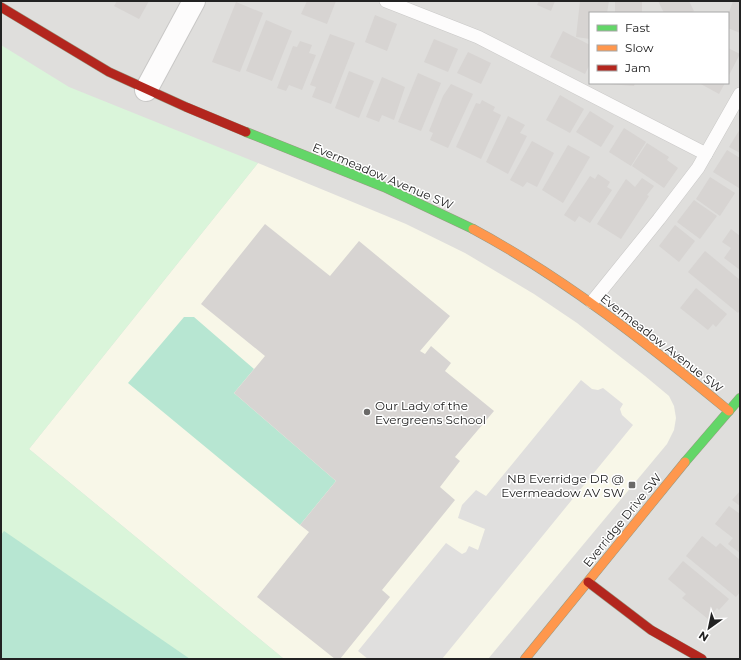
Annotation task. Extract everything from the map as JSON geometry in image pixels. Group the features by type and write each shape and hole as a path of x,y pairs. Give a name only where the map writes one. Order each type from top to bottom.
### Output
{"street":[{"path":"146,90 194,1"},
{"name":"Evermeadow Avenue SW","path":"1,7 73,51 146,90 381,186 455,220 506,248 592,302 729,411"},
{"name":"Everridge Drive SW","path":"525,659 701,442 740,398"},
{"path":"588,582 651,630 702,659"}],"lane":[{"path":"386,1 478,37 706,154"},
{"path":"592,302 660,219 698,168 740,94"}],"shaded area":[{"path":"1,1 740,1 740,659 1,659"},
{"name":"Our Lady of the Evergreens School","path":"258,163 406,224 465,253 534,294 577,323 669,396 674,406 676,418 674,430 667,444 488,659 284,659 29,449"},
{"path":"581,380 592,389 598,390 603,388 623,404 620,409 622,415 633,425 442,659 368,659 358,651 446,543 462,554 466,552 469,546 478,550 485,529 458,518 462,505 476,490 486,496"}],"green space":[{"path":"1,45 69,87 258,163 29,449 284,659 1,659"},
{"path":"184,317 194,317 254,369 234,393 336,481 300,525 128,383"},
{"path":"4,531 190,659 1,659 1,535"}],"building":[{"path":"117,1 149,1 139,19 114,6"},
{"path":"307,1 336,1 327,24 301,14"},
{"path":"539,1 555,1 551,11 537,5"},
{"path":"580,1 609,1 607,12 589,12 589,39 576,37"},
{"path":"615,1 642,1 642,12 615,12"},
{"path":"658,1 689,1 694,11 692,12 664,12"},
{"path":"733,1 740,1 740,33 729,28 729,12"},
{"path":"236,2 263,13 240,72 212,62"},
{"path":"375,15 397,24 387,51 365,42"},
{"path":"266,20 292,31 272,81 246,71"},
{"path":"563,31 589,44 589,66 585,74 550,57"},
{"path":"330,34 355,43 331,104 312,97 316,87 310,85"},
{"path":"434,39 458,49 448,72 424,62"},
{"path":"300,41 312,45 309,53 316,55 302,90 289,85 286,91 277,88 293,46 297,47"},
{"path":"729,48 740,54 729,75"},
{"path":"468,52 491,63 481,84 457,73"},
{"path":"349,71 374,81 359,118 335,108"},
{"path":"418,73 441,83 421,131 398,122"},
{"path":"382,77 405,87 394,120 382,115 379,122 366,117"},
{"path":"451,84 473,94 448,148 430,140 433,133 429,131 443,96"},
{"path":"609,84 635,84 634,86"},
{"path":"701,84 724,84 719,94"},
{"path":"560,95 584,109 570,133 546,120"},
{"path":"482,100 495,107 493,111 501,115 481,159 456,147 476,103 480,104"},
{"path":"590,111 614,126 601,147 576,132"},
{"path":"508,116 525,125 520,133 527,136 508,174 486,162"},
{"path":"624,128 646,142 631,166 609,152"},
{"path":"740,129 740,153 729,147"},
{"path":"532,141 554,153 537,187 527,182 523,187 510,180"},
{"path":"647,143 669,157 667,160 678,168 664,188 632,166"},
{"path":"568,145 590,157 563,203 542,190"},
{"path":"727,150 740,158 739,188 713,172"},
{"path":"598,174 610,182 607,187 612,190 590,223 579,216 575,222 564,215 590,176 595,179"},
{"path":"710,177 735,193 720,216 696,199"},
{"path":"642,178 654,186 621,239 597,224 626,179 635,187"},
{"path":"694,200 717,216 700,239 677,222"},
{"path":"265,224 330,276 359,241 450,316 420,351 425,354 431,346 451,363 445,371 494,411 455,457 460,461 440,487 455,500 382,590 390,597 340,659 335,659 257,597 309,532 300,525 336,481 234,393 265,356 201,304"},
{"path":"675,225 695,241 679,262 659,246"},
{"path":"731,229 740,236 740,270 724,258 731,248 722,242"},
{"path":"705,251 740,280 740,310 738,313 688,272"},
{"path":"696,288 727,314 716,327 713,324 708,330 680,308"},
{"path":"740,491 740,506 732,500"},
{"path":"729,506 740,514 740,553 728,544 733,538 715,524"},
{"path":"702,536 716,547 720,543 740,560 740,592 736,597 686,556"},
{"path":"683,561 729,599 719,610 717,608 708,619 682,598 686,594 668,579"}],"traffic: fast":[{"path":"246,132 384,187 473,229"},
{"path":"685,462 740,398"}],"traffic: slow":[{"path":"473,229 507,248 574,291 637,337 729,411"},
{"path":"525,659 685,462"}],"traffic: jam":[{"path":"1,7 109,72 246,132"},
{"path":"588,582 651,630 702,659"}],"place":[{"name":"Our Lady of the Evergreens School","path":"367,412"},
{"name":"NB Everridge DR @ Evermeadow AV SW","path":"632,485"}]}
